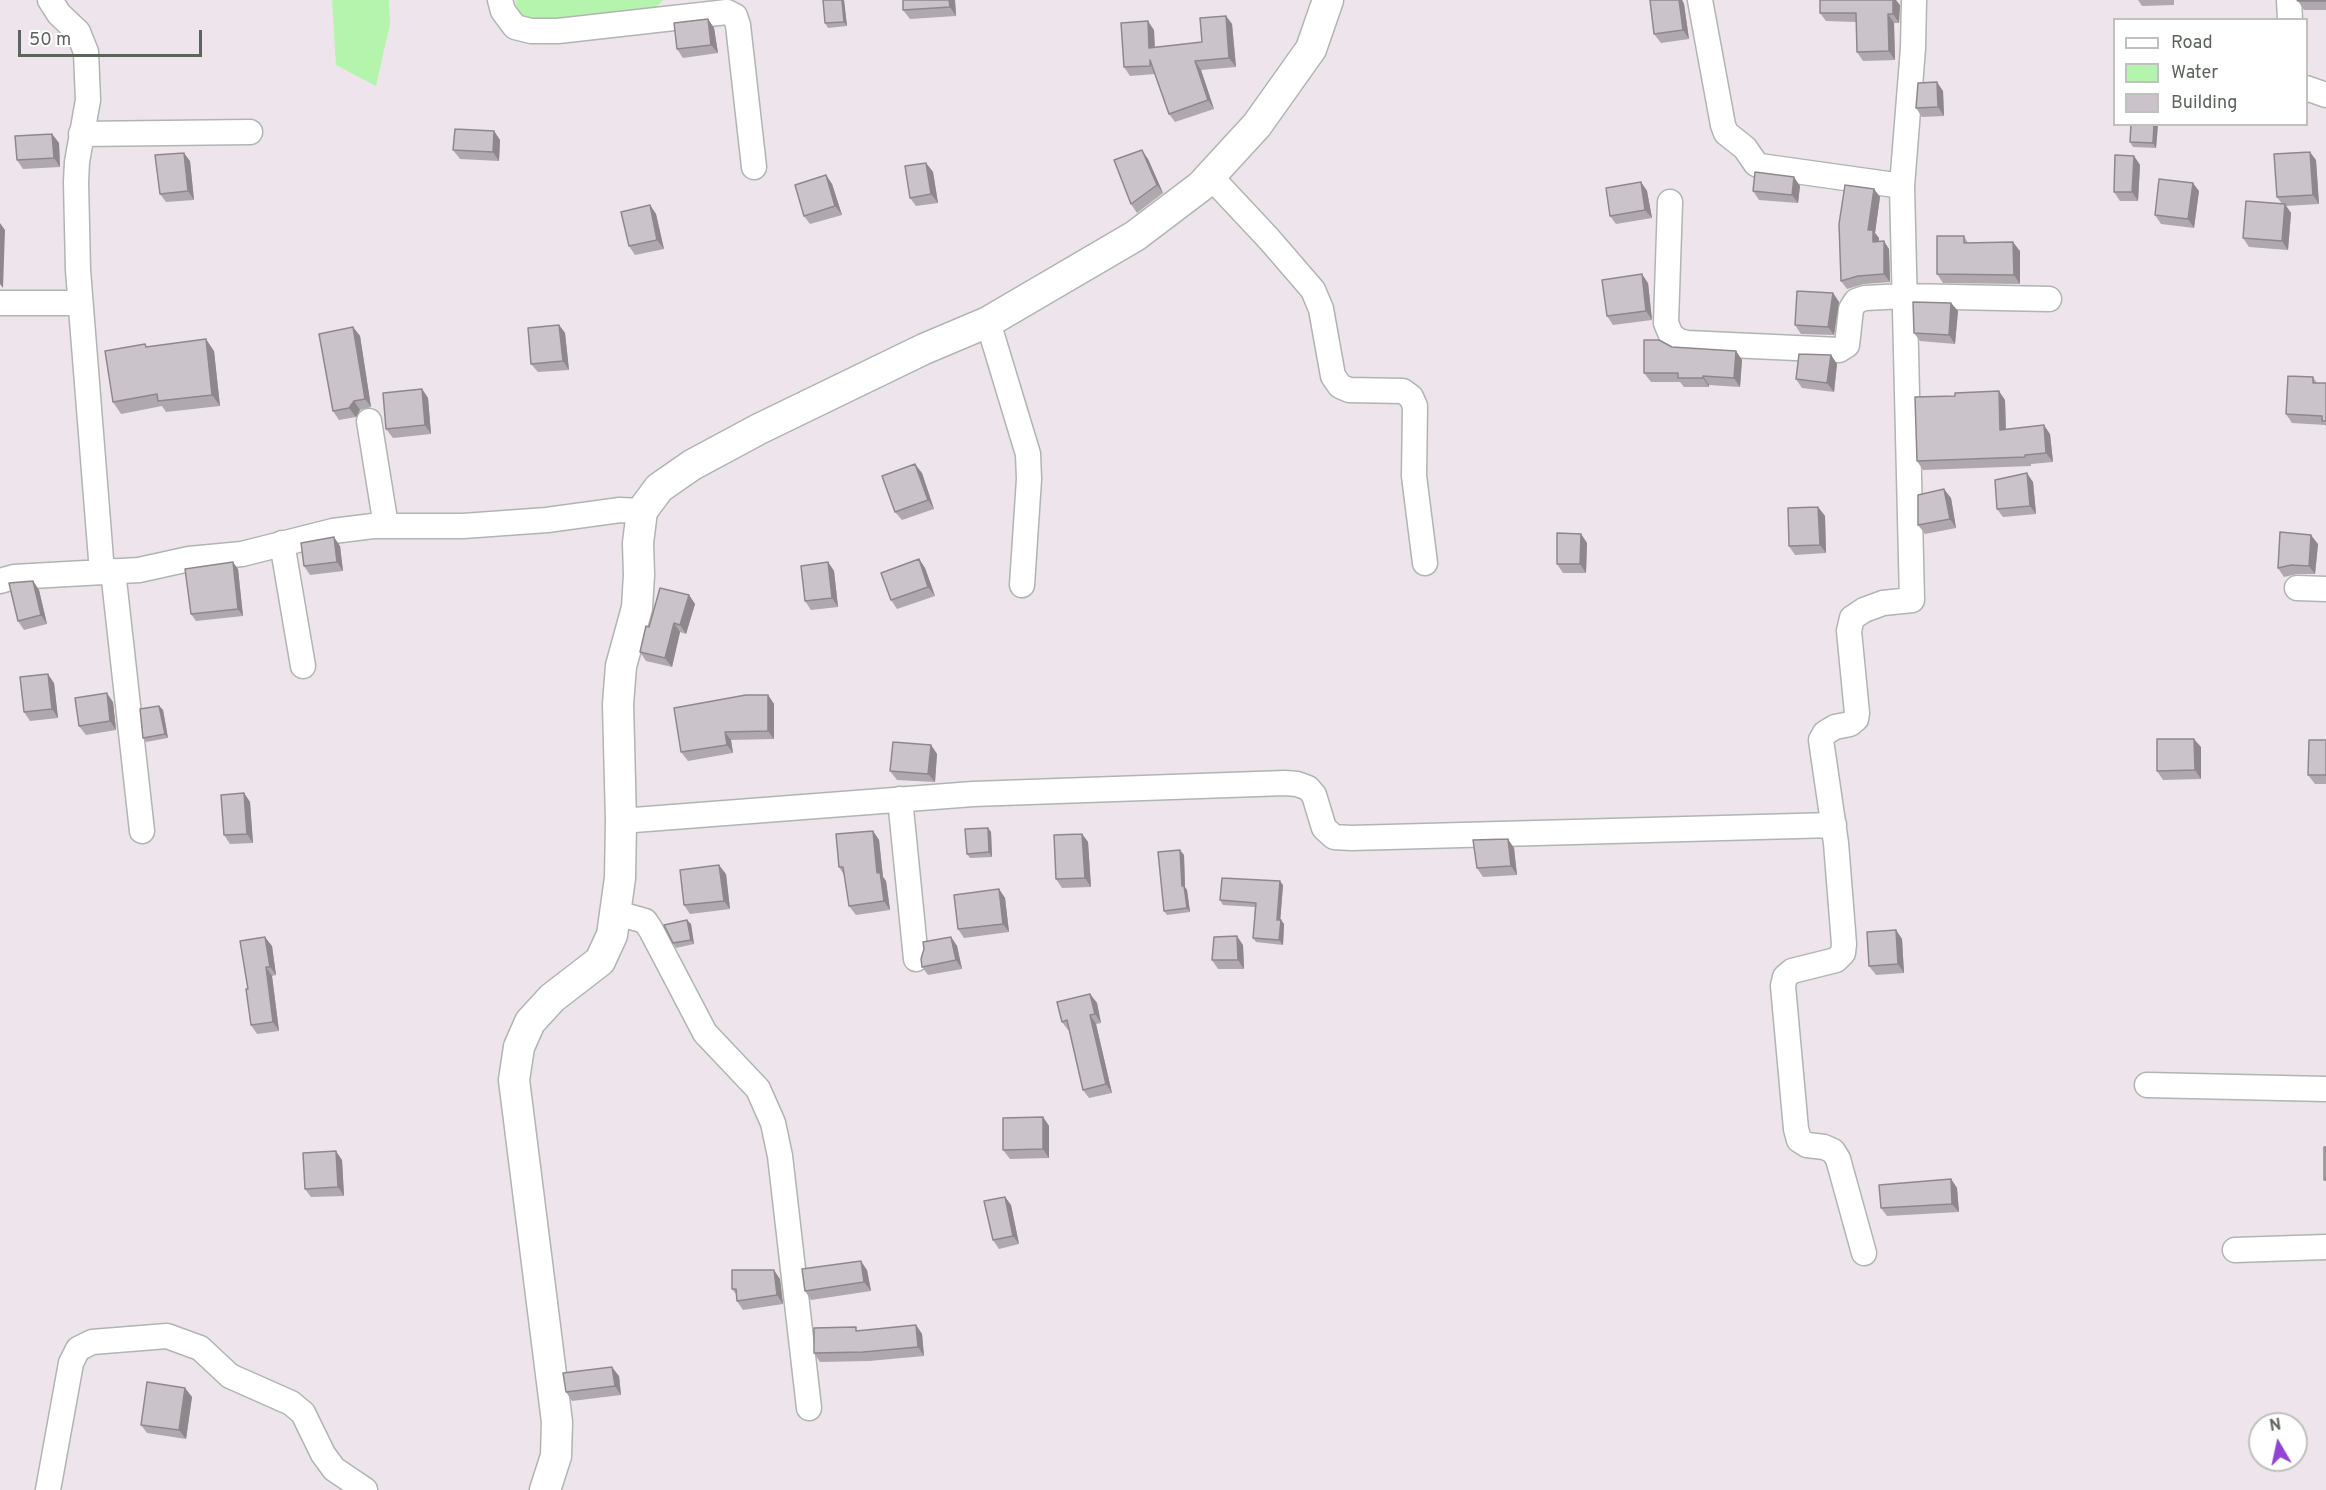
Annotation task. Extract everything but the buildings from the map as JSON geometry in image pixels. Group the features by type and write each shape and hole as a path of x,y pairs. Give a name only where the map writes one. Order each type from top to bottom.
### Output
{"street":[{"path":"50,0 59,14 78,32 86,51 88,100 81,134 76,182 78,270 108,572 142,831"},
{"path":"500,0 502,11 515,27 531,31 558,31 728,12 735,16 738,25 754,167"},
{"path":"545,1490 556,1456 557,1422 514,1080 519,1047 530,1022 552,998 600,960 612,935 620,878 618,704 621,666 637,608 638,543 642,511 659,488 701,460 913,354 988,322 1135,236 1201,186 1257,125 1311,49 1328,0"},
{"path":"1700,0 1726,133 1745,148 1756,164 1902,186"},
{"path":"1864,1253 1838,1159 1833,1151 1824,1147 1807,1145 1799,1140 1796,1129 1783,986 1785,978 1792,971 1836,960 1843,953 1834,825 1821,740 1825,733 1850,724 1856,719 1849,631 1852,618 1864,610 1883,603 1912,600 1902,186 1913,48 1914,0"},
{"path":"2289,0 2290,18"},
{"path":"2308,88 2326,95"},
{"path":"81,134 250,132"},
{"path":"1210,176 1313,290 1321,309 1333,376 1340,386 1349,390 1403,391 1411,397 1415,406 1414,476 1425,563"},
{"path":"1670,202 1666,323 1671,335 1688,344 1839,350 1846,345 1851,309 1856,301 1865,298 1904,296 2049,299"},
{"path":"0,303 81,303"},
{"path":"988,322 1028,454 1029,479 1022,585"},
{"path":"369,421 387,526"},
{"path":"0,581 14,577 139,570 189,559 242,554 333,531 387,526 463,526 547,520 620,510 642,511"},
{"path":"282,543 303,666"},
{"path":"2297,588 2326,589"},
{"path":"621,821 973,794 1285,783 1308,788 1314,795 1324,828 1334,837 1834,825"},
{"path":"900,800 916,959"},
{"path":"616,912 635,916 645,921 705,1033 758,1089 773,1123 780,1156 809,1408"},
{"path":"2147,1085 2326,1089"},
{"path":"2235,1250 2326,1247"},
{"path":"48,1490 71,1363 78,1348 92,1342 167,1336 200,1348 230,1376 291,1403 303,1413 323,1454 334,1469 365,1490"}],"water":[{"path":"332,0 389,0 390,24 376,86 336,65"},
{"path":"516,0 663,0 647,16 562,24 517,15"}]}
